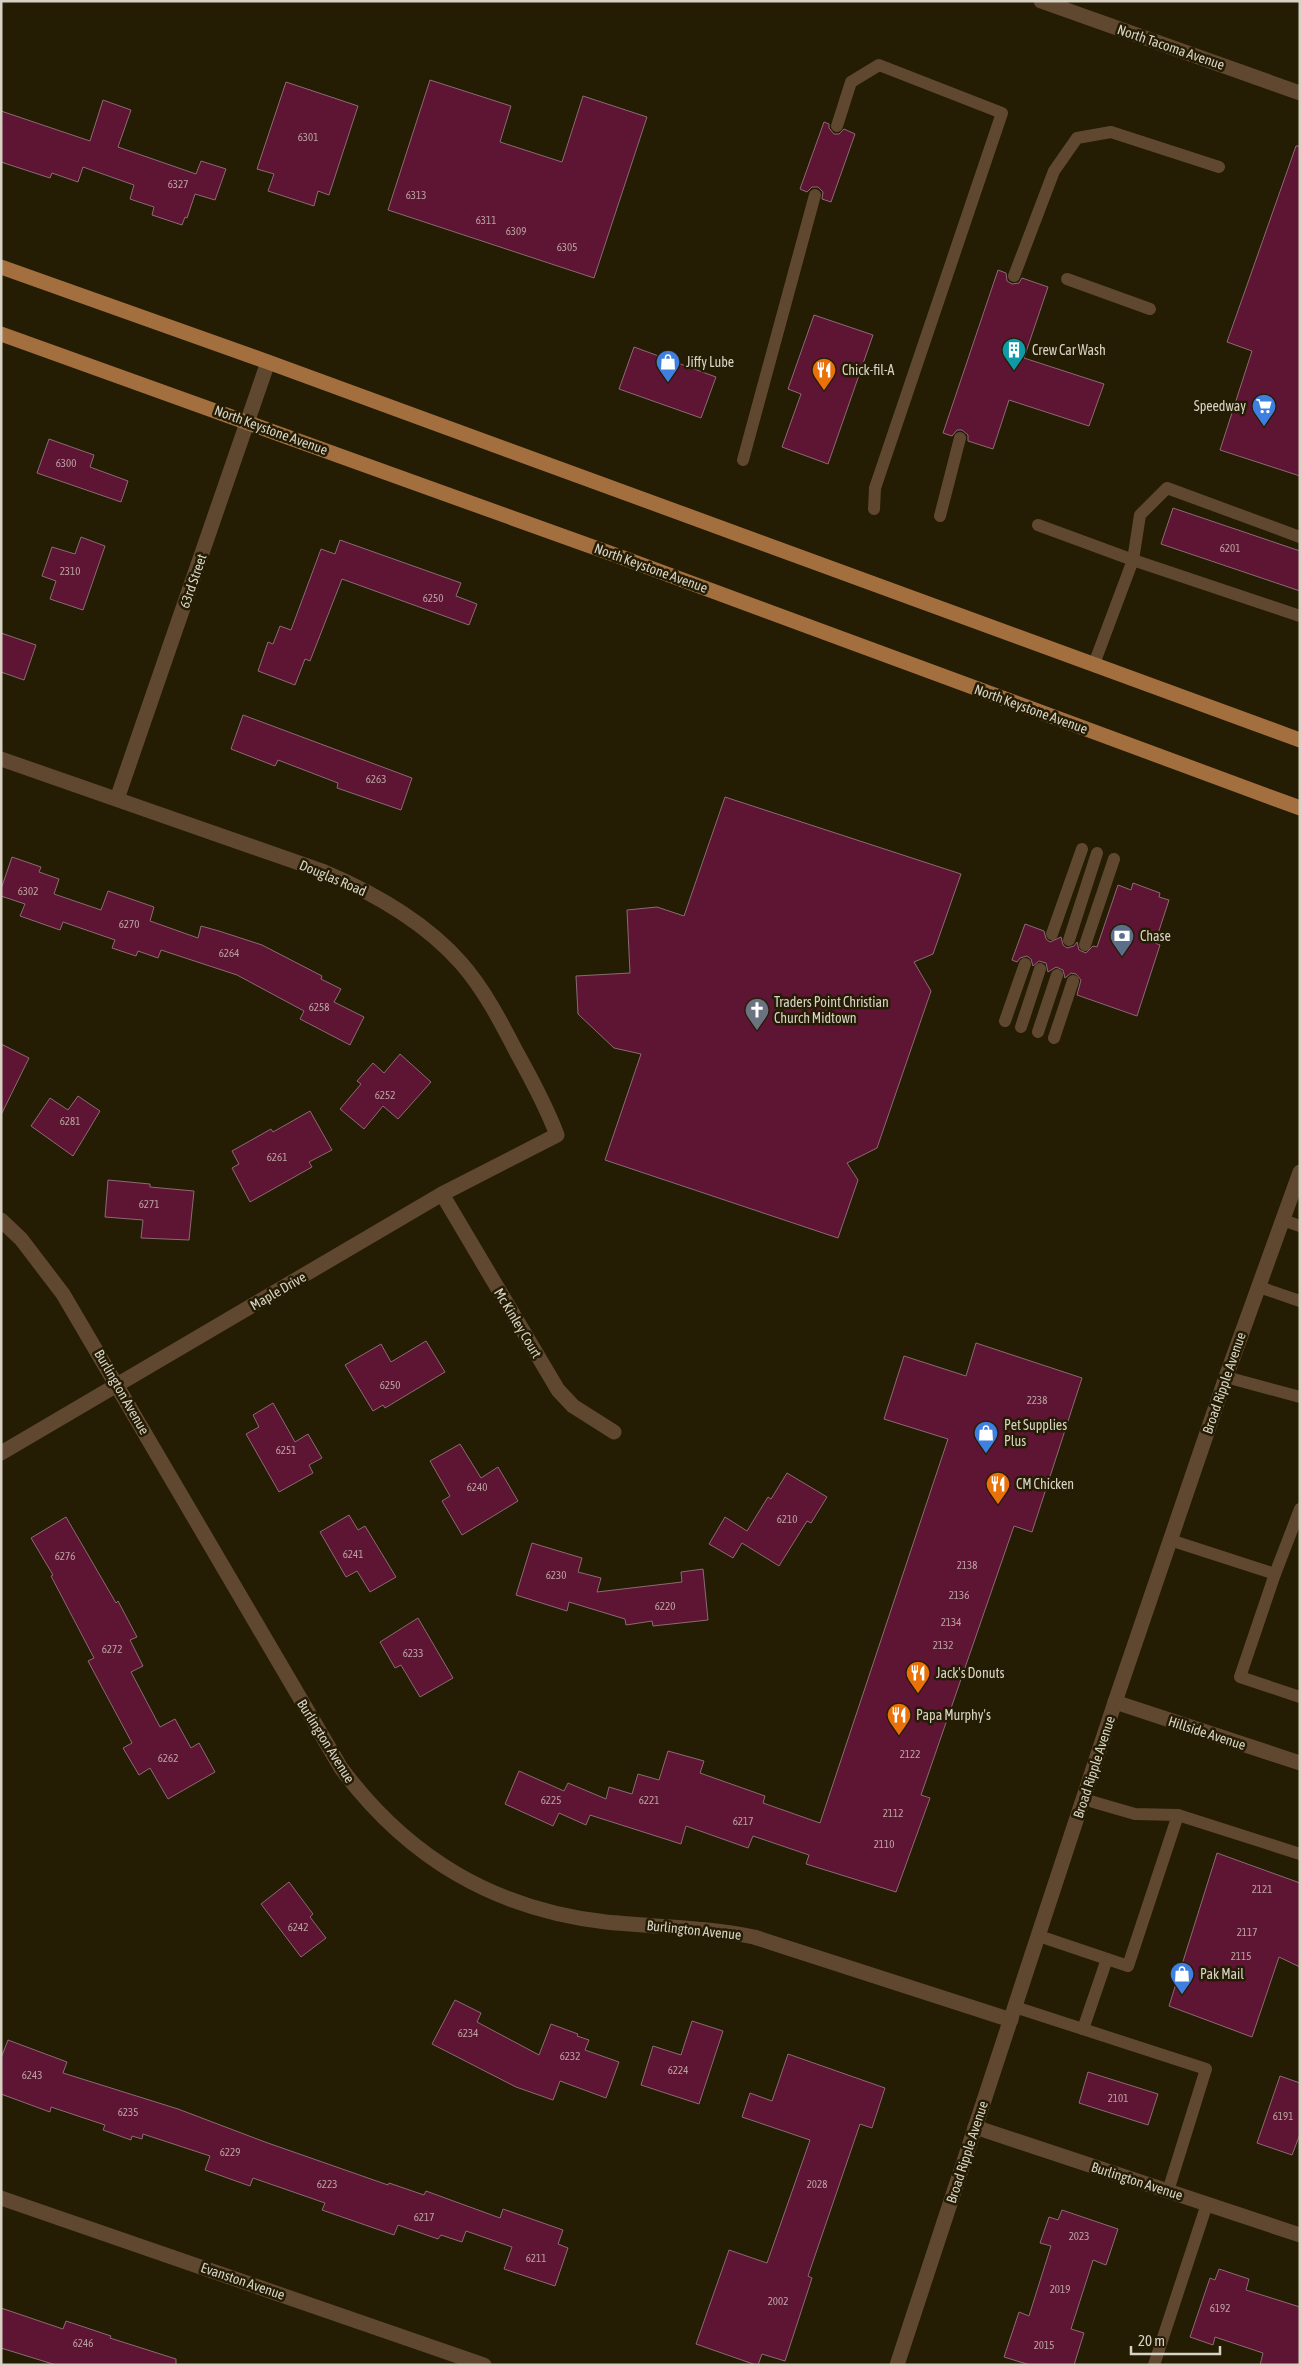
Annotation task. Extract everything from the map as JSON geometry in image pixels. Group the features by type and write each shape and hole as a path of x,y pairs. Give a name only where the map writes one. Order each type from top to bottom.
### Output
{"main road":[{"path":"1,267 268,362 1300,740"},
{"name":"North Keystone Avenue","path":"1,334 627,559 1300,808"}],"street":[{"name":"North Tacoma Avenue","path":"1041,1 1300,92"},
{"name":"63rd Street","path":"117,799 268,362"},
{"name":"Douglas Road","path":"1,759 322,871 372,895 418,925 461,963 480,989 548,1108 557,1135"},
{"name":"Maple Drive","path":"1,1453 442,1194 557,1135"},
{"name":"Broad Ripple Avenue","path":"897,2365 1115,1702 1226,1377 1300,1172"},
{"name":"Mc Kinley Court","path":"442,1194 558,1390 573,1406 614,1432"},
{"name":"Burlington Avenue","path":"1,1220 22,1239 48,1271 118,1385 341,1768 375,1811 395,1830 439,1864 486,1890 551,1913 606,1922 718,1931 754,1937 1013,2014"},
{"name":"Hillside Avenue","path":"1115,1702 1300,1763"},
{"name":"Burlington Avenue","path":"975,2127 1300,2235"},
{"name":"Evanston Avenue","path":"1,2198 484,2365"}],"lane":[{"path":"837,126 851,82 879,65 1002,113 874,488 874,509"},
{"path":"1014,276 1054,171 1077,138 1111,132 1219,167"},
{"path":"743,460 815,195"},
{"path":"1067,279 1150,309"},
{"path":"940,516 960,438"},
{"path":"1094,664 1133,560 1140,515 1167,488 1300,537"},
{"path":"1038,526 1300,616"},
{"path":"1052,934 1082,849"},
{"path":"1069,940 1097,853"},
{"path":"1085,945 1114,859"},
{"path":"1005,1021 1025,964"},
{"path":"1021,1027 1040,969"},
{"path":"1038,1032 1057,976"},
{"path":"1054,1038 1073,981"},
{"path":"1283,1220 1300,1226"},
{"path":"1259,1287 1300,1301"},
{"path":"1226,1377 1300,1397"},
{"path":"1300,1509 1275,1574 1240,1677 1300,1697"},
{"path":"1170,1540 1275,1574"},
{"path":"1083,1799 1135,1814 1178,1815 1300,1854"},
{"path":"1038,1936 1128,1966 1178,1815"},
{"path":"1083,2029 1108,1959"},
{"path":"1013,2014 1083,2029 1206,2068 1168,2191"},
{"path":"1154,2365 1207,2204"}],"building":[{"path":"430,80 511,106 500,142 562,162 583,96 647,117 594,278 388,210"},
{"path":"286,82 358,106 329,195 318,191 314,206 268,191 274,174 257,169"},
{"path":"103,100 131,110 118,147 196,174 201,161 226,169 215,200 195,194 187,218 185,217 182,225 152,215 154,207 130,199 134,185 83,167 78,182 52,173 50,178 1,162 1,111 90,141"},
{"path":"824,122 829,124 829,128 834,134 839,134 844,129 855,134 831,202 822,199 823,192 818,187 812,187 807,192 800,189"},
{"path":"1296,146 1300,146 1300,476 1220,450 1252,351 1227,342"},
{"name":"Crew Car Wash","path":"998,270 1006,273 1007,281 1012,284 1019,283 1022,278 1048,287 1024,358 1104,384 1089,426 1009,400 993,449 968,441 968,435 962,430 957,430 952,436 943,433"},
{"name":"Chick-fil-A","path":"814,315 873,335 828,464 782,447 801,394 788,389"},
{"name":"Jiffy Lube","path":"634,347 716,377 701,418 619,389"},
{"path":"49,439 94,455 90,467 128,481 121,502 37,473"},
{"path":"1173,508 1300,551 1300,591 1161,544"},
{"path":"81,537 105,546 83,610 50,599 56,581 42,576 52,547 75,554"},
{"path":"340,540 461,583 456,596 477,604 469,625 342,579 310,661 305,659 295,685 258,671 268,642 273,644 280,626 291,630 321,549 335,554"},
{"path":"1,633 36,645 24,680 1,672"},
{"path":"243,715 412,778 401,810 337,788 338,783 278,760 275,766 231,749"},
{"name":"Traders Point Christian Church Midtown","path":"725,797 961,874 933,954 914,962 931,991 877,1148 847,1163 858,1180 838,1238 605,1160 641,1054 614,1048 578,1014 576,976 630,973 627,910 657,907 684,916"},
{"path":"12,857 41,867 39,872 59,879 54,894 101,910 108,891 154,907 150,921 198,938 201,926 219,931 262,945 322,976 321,979 341,989 334,1002 364,1017 350,1045 300,1019 304,1011 237,975 161,950 158,958 138,951 136,956 112,948 115,940 63,922 60,930 20,916 25,904 1,896 1,889"},
{"name":"Chase","path":"1133,883 1160,893 1159,897 1169,900 1155,943 1160,945 1137,1016 1077,995 1081,980 1076,974 1071,973 1065,978 1063,970 1056,967 1048,972 1046,963 1039,961 1033,966 1031,959 1027,956 1020,958 1017,962 1012,960 1025,924 1044,931 1046,939 1050,942 1061,937 1063,945 1067,948 1074,946 1077,942 1079,950 1086,953 1093,946 1097,947 1118,885 1131,890"},
{"path":"1,1044 29,1058 1,1115"},
{"path":"400,1054 431,1082 398,1119 383,1106 364,1129 340,1109 361,1084 357,1081 373,1063 384,1073"},
{"path":"78,1096 100,1111 73,1156 31,1126 50,1098 68,1110"},
{"path":"310,1111 332,1150 309,1162 312,1167 250,1202 232,1168 239,1164 232,1151 271,1129 273,1132"},
{"path":"108,1180 150,1184 150,1187 194,1191 189,1240 141,1238 143,1220 105,1217"},
{"path":"426,1341 445,1372 385,1408 383,1405 373,1411 345,1365 381,1344 391,1362"},
{"path":"976,1343 1082,1378 1032,1532 1014,1526 921,1795 930,1798 896,1892 806,1864 809,1855 753,1836 748,1848 686,1826 681,1844 590,1815 586,1825 559,1813 553,1826 505,1804 519,1771 564,1791 568,1783 606,1799 609,1787 632,1794 638,1774 659,1780 668,1751 704,1761 700,1773 765,1796 763,1803 820,1823 948,1439 884,1419 904,1356 966,1376"},
{"path":"273,1403 295,1442 308,1434 322,1458 309,1465 313,1473 279,1492 246,1434 259,1427 253,1415"},
{"path":"460,1444 481,1478 498,1467 518,1501 462,1535 442,1501 450,1496 430,1461"},
{"path":"787,1473 827,1497 811,1523 807,1521 779,1566 742,1543 733,1558 709,1544 725,1517 747,1531 768,1497 771,1499"},
{"path":"349,1515 358,1530 365,1526 396,1577 370,1592 357,1571 346,1577 320,1532"},
{"path":"66,1517 116,1603 118,1601 137,1637 130,1640 143,1666 131,1672 160,1727 175,1719 191,1748 199,1743 215,1772 168,1799 150,1768 139,1775 123,1748 132,1743 88,1661 94,1658 51,1576 53,1575 31,1538"},
{"path":"532,1543 582,1558 578,1572 601,1578 597,1592 682,1582 681,1572 703,1569 708,1620 653,1626 652,1621 626,1625 625,1619 569,1602 567,1611 516,1595"},
{"path":"418,1618 453,1678 420,1697 401,1665 395,1668 380,1642"},
{"path":"1217,1853 1300,1883 1300,1967 1279,1957 1252,2037 1169,2006"},
{"path":"289,1882 313,1914 310,1917 326,1938 301,1957 261,1904"},
{"path":"455,2000 481,2013 477,2022 539,2055 551,2024 589,2040 585,2050 619,2062 606,2098 560,2081 553,2100 516,2087 432,2044"},
{"path":"692,2021 723,2031 699,2104 641,2085 653,2046 681,2055"},
{"path":"8,2040 67,2062 63,2073 178,2109 388,2185 389,2183 424,2195 426,2191 500,2218 503,2209 563,2230 558,2244 568,2248 555,2286 504,2269 512,2247 466,2231 462,2242 441,2235 438,2239 398,2225 394,2235 322,2210 325,2203 253,2178 250,2186 205,2170 210,2156 143,2134 142,2139 132,2136 131,2140 103,2130 105,2125 51,2107 50,2112 1,2094 1,2058"},
{"path":"788,2054 885,2088 872,2128 860,2124 808,2276 812,2278 785,2361 762,2354 758,2365 756,2365 696,2344 729,2250 767,2263 810,2140 742,2117 750,2093 772,2101"},
{"path":"1088,2072 1158,2094 1148,2125 1079,2103"},
{"path":"1280,2076 1300,2083 1300,2134 1292,2155 1257,2143"},
{"path":"1062,2210 1118,2229 1106,2265 1093,2260 1071,2329 1084,2333 1074,2365 1030,2365 1004,2357 1019,2312 1029,2316 1051,2246 1040,2243 1049,2217 1058,2220"},
{"path":"1219,2269 1249,2279 1246,2290 1300,2307 1300,2365 1260,2365 1263,2353 1215,2337 1213,2345 1190,2337 1210,2278 1215,2280"},
{"path":"1,2308 63,2329 66,2321 111,2336 110,2338 176,2359 176,2365 56,2365 1,2348"}],"place":[{"name":"Crew Car Wash","path":"1014,371"},
{"name":"Jiffy Lube","path":"668,383"},
{"name":"Chick-fil-A","path":"824,391"},
{"name":"Speedway","path":"1264,427"},
{"name":"Chase","path":"1122,957"},
{"name":"Traders Point Christian Church Midtown","path":"757,1031"},
{"name":"Pet Supplies Plus","path":"986,1454"},
{"name":"CM Chicken","path":"998,1505"},
{"name":"Jack's Donuts","path":"918,1694"},
{"name":"Papa Murphy's","path":"899,1736"},
{"name":"Pak Mail","path":"1182,1995"}]}
